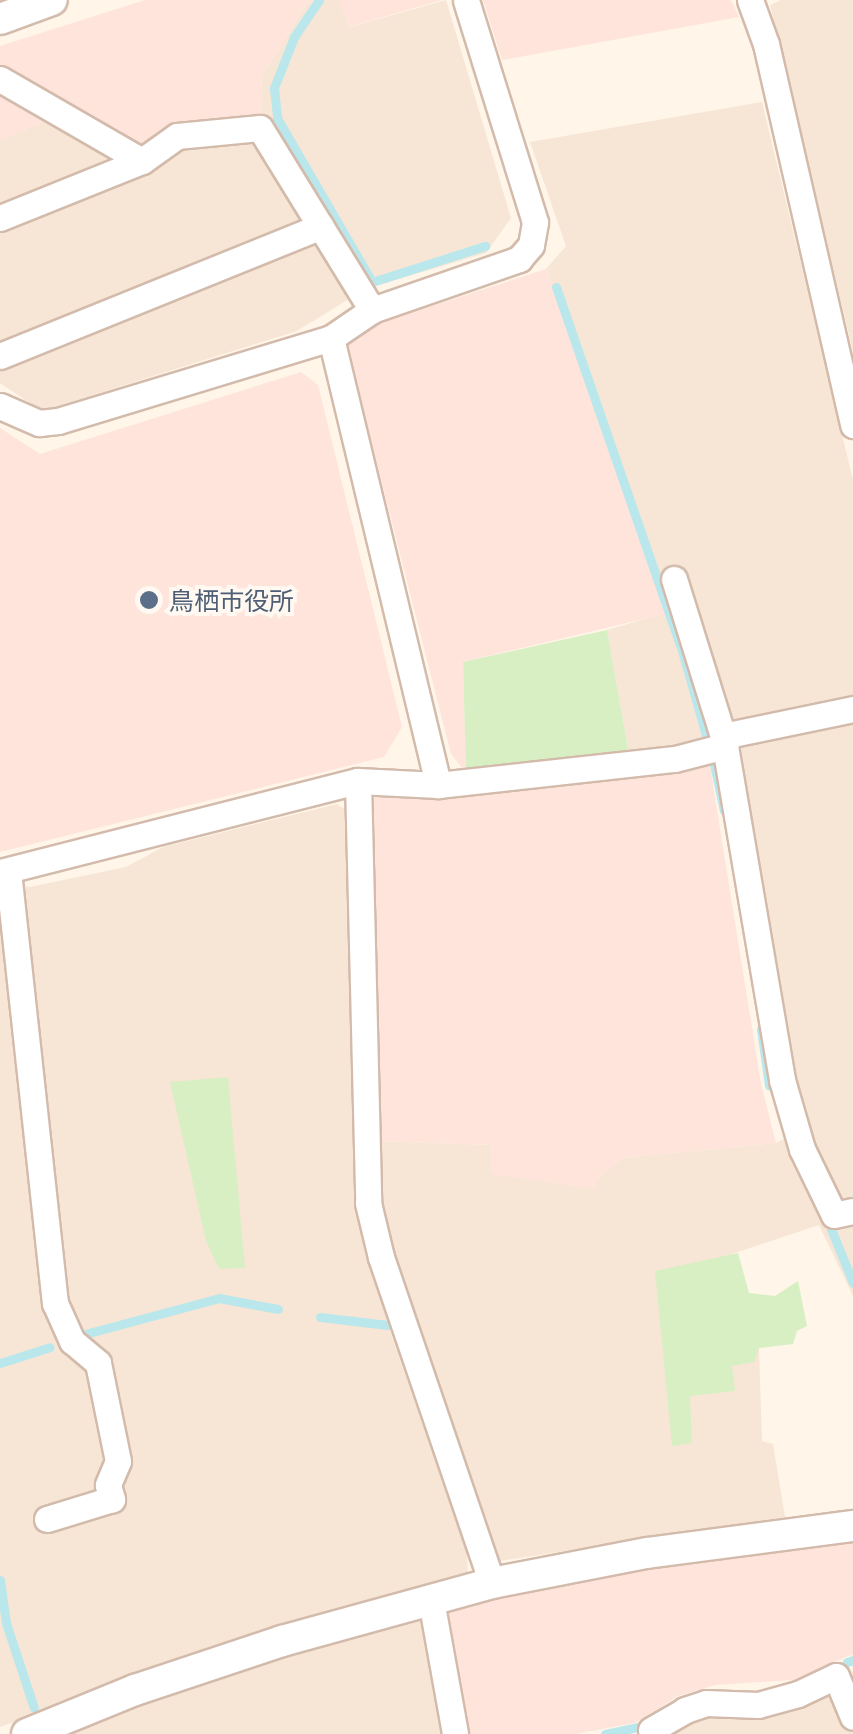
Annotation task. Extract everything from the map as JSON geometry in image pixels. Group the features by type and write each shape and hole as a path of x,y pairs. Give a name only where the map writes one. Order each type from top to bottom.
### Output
{"street":[{"path":"0,20 52,0"},
{"path":"0,406 39,423 58,422 331,338 372,310 519,259 531,245 535,222 466,0"},
{"path":"750,0 766,44 853,425"},
{"path":"0,79 142,160"},
{"path":"0,218 142,160 177,136 260,128 372,310"},
{"path":"0,356 321,226"},
{"path":"331,338 438,784"},
{"path":"674,579 724,741 782,1080 802,1150 834,1215 853,1211"},
{"path":"47,1519 112,1499 108,1485 118,1461 98,1363 72,1341 55,1303 4,871 358,782 438,784 675,759 724,741 853,709"},
{"path":"358,782 368,1202 381,1257 492,1583"},
{"path":"27,1734 153,1684 492,1583 647,1553 853,1526"},
{"path":"431,1600 455,1734"},
{"path":"652,1730 684,1710 706,1703 758,1704 798,1694 836,1676 853,1717"}],"shaded area":[{"path":"145,0 316,0 307,3 262,75 260,119 144,146 76,109 0,140 0,46"},
{"path":"339,0 350,27 446,0 511,218 486,253 365,289 297,331 42,411 0,383 0,140 76,109 260,118 262,75 307,3"},
{"path":"339,0 442,0 349,27"},
{"path":"483,0 731,0 739,17 502,60"},
{"path":"781,0 853,0 853,352 770,5"},
{"path":"762,102 853,480 853,700 716,740 629,754 607,630 665,613 546,269 566,246 530,142"},
{"path":"546,269 665,614 463,662 466,773 451,754 347,346 358,330"},
{"path":"301,372 318,385 402,727 384,757 0,852 0,428 40,454"},
{"path":"853,718 853,1296 819,1225 696,1266 759,1348 762,1441 773,1444 785,1517 500,1561 387,1258 372,1188 374,1141 492,1145 597,1180 622,1158 776,1143 804,1128 733,752 739,742"},
{"path":"709,760 761,1084 776,1143 623,1158 597,1180 594,1189 491,1174 491,1145 374,1141 369,806 375,797"},
{"path":"337,804 353,815 358,1189 388,1325 467,1554 468,1576 241,1637 0,1727 0,882 30,887 126,867 163,847"},
{"path":"853,1541 853,1654 793,1680 715,1685 678,1696 635,1723 575,1734 469,1734 447,1609 531,1586"},
{"path":"425,1617 447,1734 65,1734 288,1653"},
{"path":"853,1671 853,1734 650,1734 703,1713 765,1711"}],"green space":[{"path":"607,630 629,754 466,773 463,662"},
{"path":"228,1077 245,1268 219,1269 206,1241 170,1082"},
{"path":"738,1253 749,1293 775,1296 798,1281 807,1326 797,1331 793,1344 759,1348 754,1362 732,1366 735,1391 690,1396 692,1443 672,1446 655,1271"}],"waterway":[{"path":"319,0 294,37 274,88 277,118 372,282 485,246"},
{"path":"556,287 681,647 707,739"},
{"path":"713,760 724,811"},
{"path":"761,1029 769,1085"},
{"path":"831,1229 853,1283"},
{"path":"85,1334 219,1298 278,1309"},
{"path":"320,1317 388,1325"},
{"path":"0,1363 50,1347"},
{"path":"0,1580 6,1623 34,1708"},
{"path":"847,1662 853,1660"},
{"path":"605,1734 638,1727"}],"place":[{"name":"鳥栖市役所","path":"149,600"}]}
